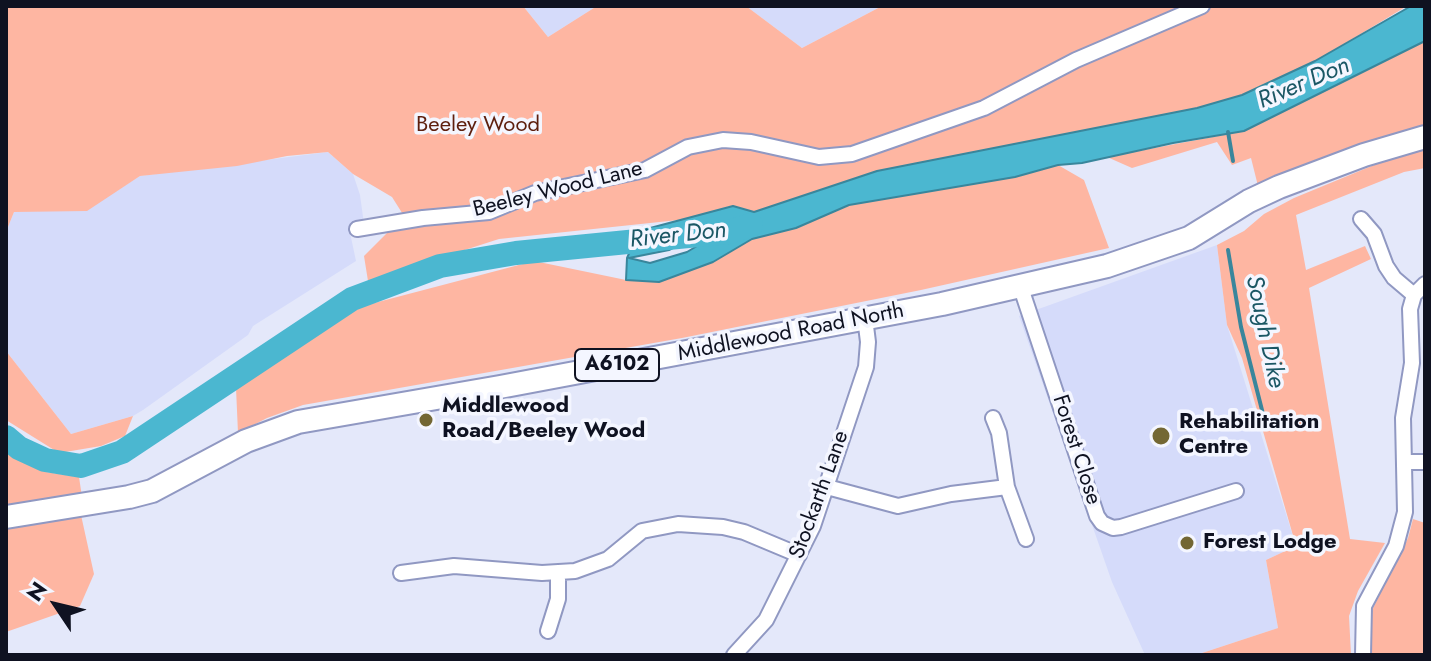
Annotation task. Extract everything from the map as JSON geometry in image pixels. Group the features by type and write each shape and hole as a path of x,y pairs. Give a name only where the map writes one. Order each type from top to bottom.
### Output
{"main road":[{"name":"Middlewood Road North","path":"6,517 152,491 246,441 298,422 1021,288 1148,254 1189,238 1249,201 1279,187 1364,155 1425,137"}],"street":[{"name":"Beeley Wood Lane","path":"357,229 423,218 489,212 535,193 645,170 688,147 723,140 751,142 819,157 852,154 984,108 1076,60 1202,6"},
{"path":"1361,219 1374,234 1394,278 1419,289 1410,309 1412,363 1403,418 1405,512 1396,546 1367,598 1362,615 1363,655"},
{"name":"Forest Close","path":"1021,288 1097,516 1102,523 1113,528 1121,527 1236,491"},
{"name":"Stockarth Lane","path":"734,655 766,620 799,555 827,487 866,367 868,342 865,318"},
{"path":"993,418 999,433 1007,487 1026,539"},
{"path":"1406,462 1425,462"},
{"path":"827,487 898,506 951,494 1007,487"},
{"path":"401,573 464,566 558,574 590,567 608,559 642,531 678,524 723,527 744,532 799,555"},
{"path":"548,631 557,605 558,574"}],"shaded area":[{"path":"523,6 597,6 548,37"},
{"path":"746,6 882,6 802,48"},
{"path":"328,152 353,174 360,195 364,224 349,228 356,261 253,326 248,335 143,410 133,416 71,434 6,351 6,232 14,212 105,198 140,176"},
{"name":"Rehabilitation Centre","path":"1217,245 1227,325 1296,546 1266,560 1278,628 1196,655 1145,655 1112,582 1019,316"}],"green space":[{"name":"Beeley Wood","path":"6,6 523,6 548,37 597,6 746,6 802,48 882,6 1407,6 1316,61 1243,95 1197,108 1029,142 754,212 499,239 368,281 364,256 404,216 392,197 353,174 328,152 140,176 87,211 14,212 6,232"},
{"path":"1425,41 1425,132 1256,192 1257,182 1251,158 1232,165 1217,142 1132,168 1107,157 1244,131"},
{"path":"1425,148 1425,168 1404,172 1296,215 1306,270 1365,246 1371,259 1309,288 1350,539 1385,543 1358,591 1349,616 1351,655 1196,655 1278,628 1266,560 1296,546 1242,358 1227,325 1217,245 1294,198 1391,158"},
{"path":"1058,165 1084,180 1109,248 682,338 303,405 238,433 236,388 359,307 534,261 626,280 659,282 713,262 752,239 796,228 849,205 1015,177"},
{"path":"6,351 71,434 133,416 125,436 101,446 59,453 6,420"},
{"path":"6,450 46,472 79,477 82,497 6,509"},
{"path":"81,515 94,574 80,606 6,632 6,526"},
{"path":"1413,519 1425,523 1425,655 1371,655 1369,623 1373,608 1408,538"}],"water":[{"path":"1411,6 1425,6 1425,41 1244,131 1058,165 1015,177 849,205 796,228 752,239 713,262 659,282 626,280 627,258 639,231 733,206 754,212 877,171 1197,108 1242,95 1315,61","holes":["717,234 687,252 650,263 629,258 669,250 697,235"]}],"waterway":[{"name":"Sough Dike","path":"1228,132 1233,161"},
{"name":"River Don","path":"6,437 19,448 45,460 81,466 122,452 352,299 440,266 516,253 729,232 751,225"},
{"name":"Sough Dike","path":"1228,250 1241,327 1265,422"}],"place":[{"name":"Middlewood Road/Beeley Wood","path":"426,420"},
{"name":"Rehabilitation Centre","path":"1161,436"},
{"name":"Forest Lodge","path":"1187,543"}]}
